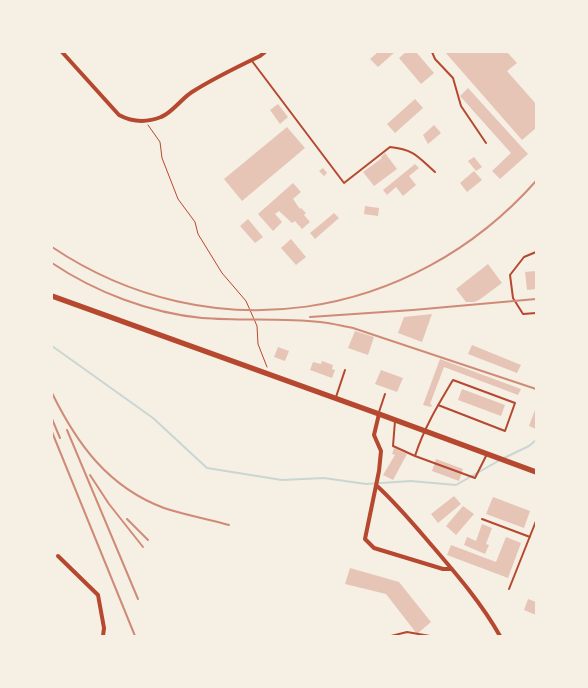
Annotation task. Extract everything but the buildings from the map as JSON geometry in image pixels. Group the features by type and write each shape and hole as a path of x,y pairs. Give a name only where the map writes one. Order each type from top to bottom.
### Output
{"main road":[{"path":"52,296 536,472"}],"street":[{"path":"62,52 119,115 130,121 146,121 162,117 191,93 224,73 252,60 264,52"},
{"path":"379,414 374,435 381,451 365,539 374,548 443,569 452,569"},
{"path":"376,485 395,503 452,569 478,601 500,636"},
{"path":"58,556 98,595 104,628 103,636"}],"lane":[{"path":"432,52 435,59 452,78 461,106 486,143"},
{"path":"252,60 344,183 390,147 407,149 413,152 435,172"},
{"path":"536,252 524,257 510,275 513,298 523,314 536,313"},
{"path":"335,399 345,370"},
{"path":"415,456 423,431 438,405 453,380 515,403 505,431 438,405"},
{"path":"379,414 385,394"},
{"path":"395,420 393,446 415,456 475,478 487,454"},
{"path":"482,518 530,537"},
{"path":"509,589 536,521"},
{"path":"391,636 407,632 430,636"}],"path":[{"path":"146,121 160,142 162,158 178,199 195,222 198,234 222,273 246,301 257,326 258,344 262,358 271,376"}],"waterway":[{"path":"52,346 153,418 207,468 282,480 324,478 366,484 411,481 456,485 500,460"},
{"path":"504,458 529,446 536,440"}],"railway":[{"path":"52,247 113,280 177,301 242,310 306,307 370,292 430,266 486,229 536,181"},
{"path":"52,263 86,283 105,292 143,306 202,318 305,321 328,323 353,328 536,389"},
{"path":"310,317 536,299"},
{"path":"52,393 72,430 96,462 126,488 144,499 164,508 229,525"},
{"path":"52,419 60,438"},
{"path":"67,430 138,599"},
{"path":"52,432 135,636"},
{"path":"90,475 109,504 143,547"},
{"path":"127,519 148,540"}]}
